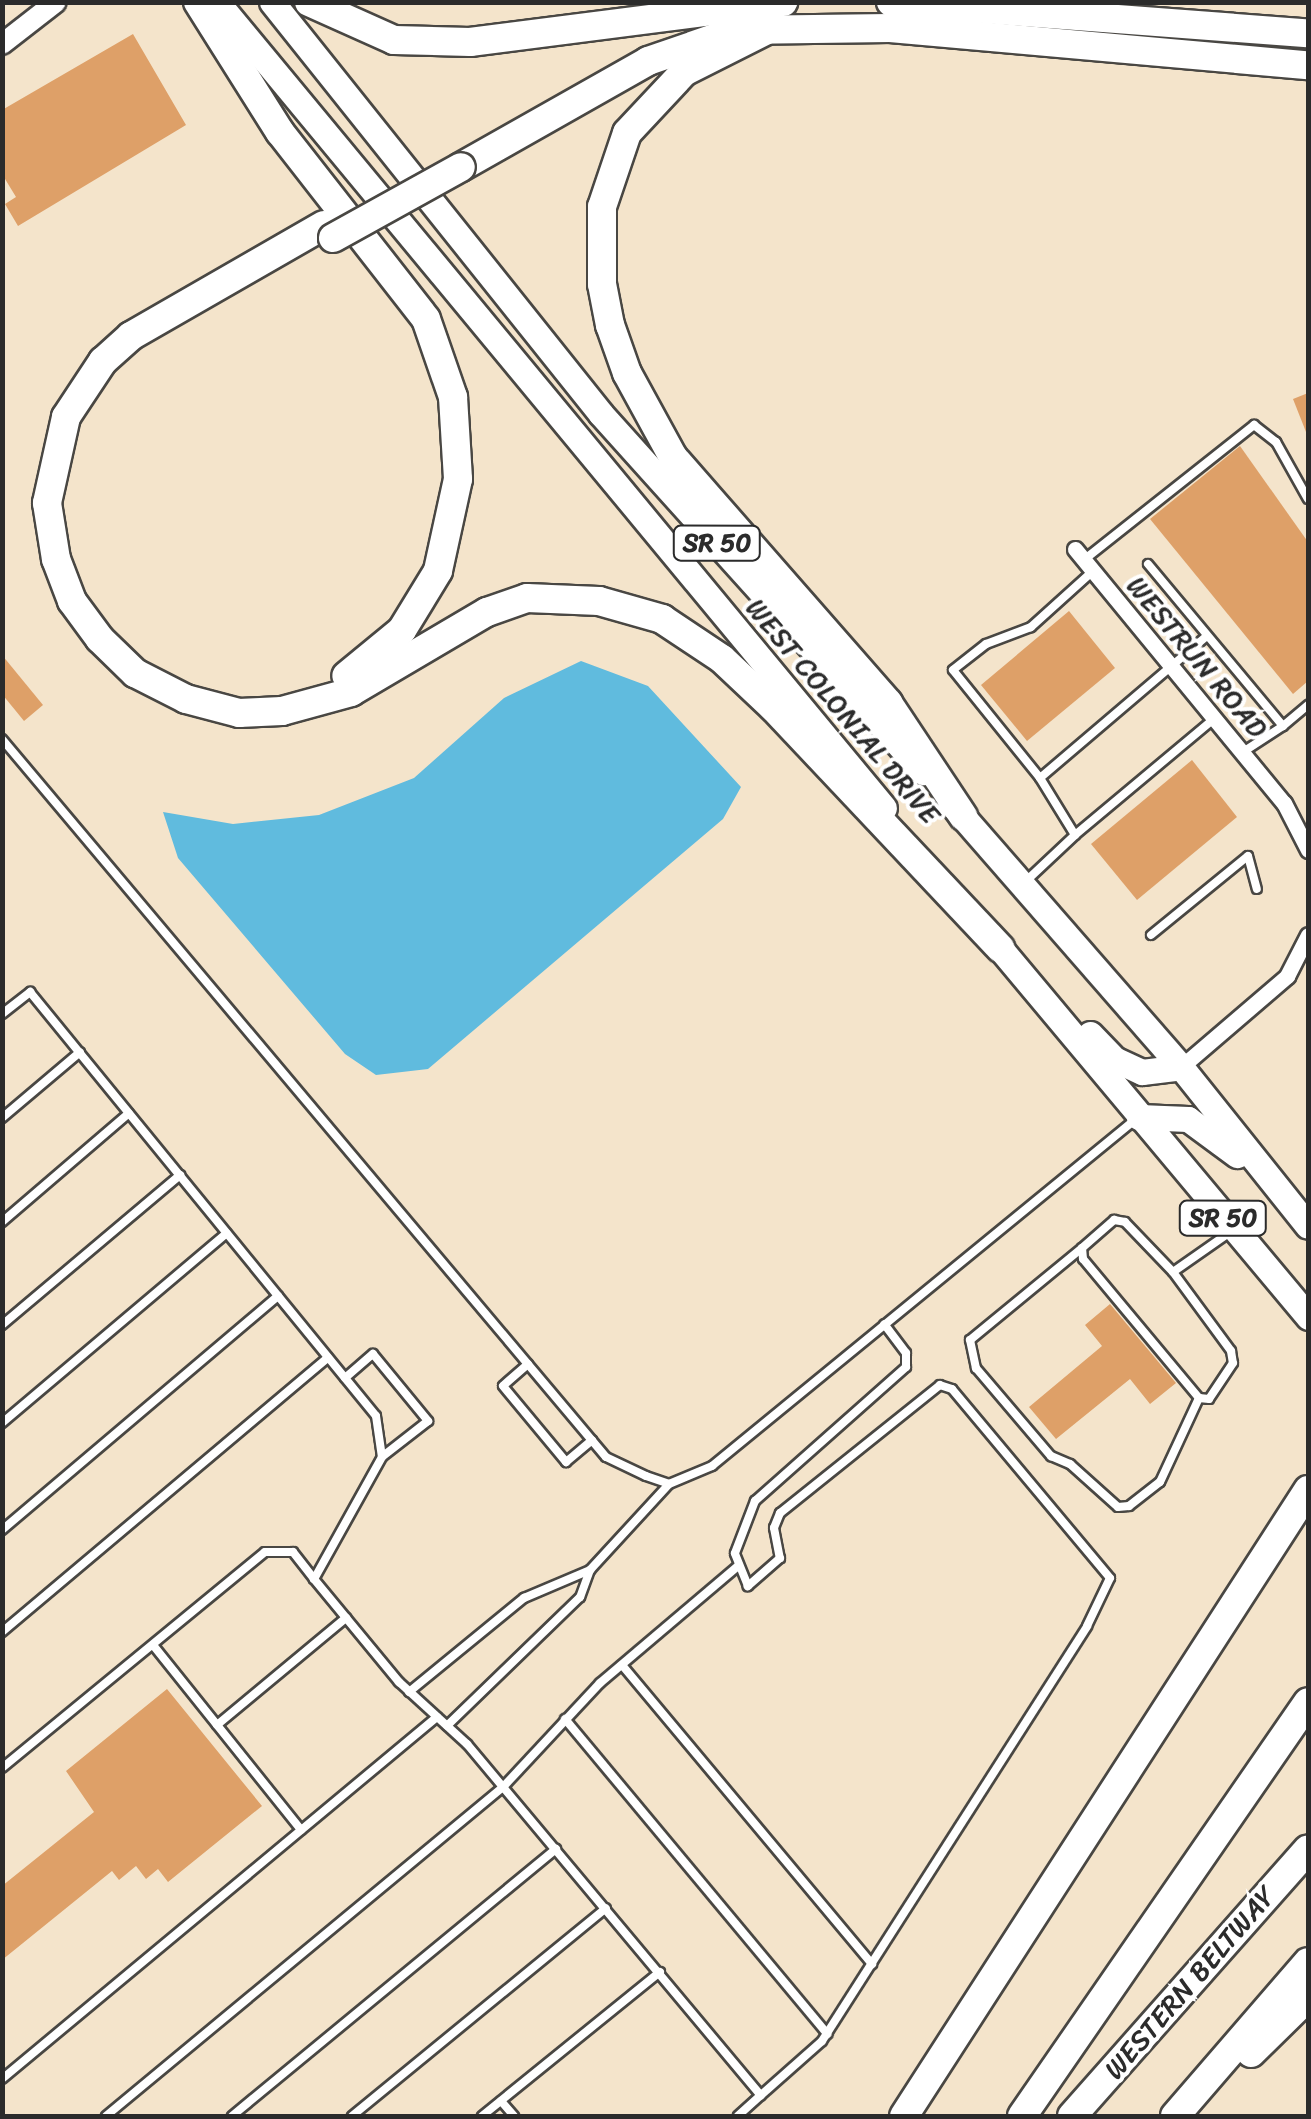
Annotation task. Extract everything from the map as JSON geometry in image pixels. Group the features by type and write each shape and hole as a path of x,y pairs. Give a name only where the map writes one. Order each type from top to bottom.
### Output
{"highway":[{"path":"198,2 271,120 426,318 453,397 458,438 448,545 415,612 390,644 341,679 315,689 259,696 201,688 130,648 91,600 66,535 62,502 71,453 102,387 138,349 329,232"},
{"name":"WEST COLONIAL DRIVE","path":"217,2 1308,1318"},
{"name":"WEST COLONIAL DRIVE","path":"272,2 601,414 963,816 1181,1067 1308,1226"},
{"path":"309,2 370,34 409,41 470,42 783,2"},
{"path":"891,2 1308,33"},
{"path":"456,161 638,47 718,12"},
{"path":"1181,1067 1142,1072 1114,1059 1000,948 774,708 722,659 662,619 600,602 527,598 488,612 350,692 282,711 239,712 186,700 135,673 100,639 72,601 56,560 47,503 66,417 103,361 131,336 663,54 738,30 890,28 1308,65"},
{"path":"770,29 684,72 628,133 602,207 602,284 610,325 627,373 673,458 888,703 963,816"},
{"path":"1139,1117 1175,1117 1202,1126 1276,1188"},
{"path":"904,2116 1220,1633 1308,1490"},
{"path":"1220,1633 1308,1510"},
{"path":"1022,2116 1308,1702"},
{"name":"WESTERN BELTWAY","path":"1072,2116 1308,1849"},
{"path":"1179,2112 1308,1962"},
{"path":"1179,2112 1243,2062 1308,1997"}],"street":[{"path":"2,44 56,2"},
{"name":"WESTRUN ROAD","path":"1084,560 1284,802 1308,850"},
{"path":"1181,1067 1287,976 1308,935"}],"lane":[{"path":"1075,835 1040,778 953,670 986,644 1031,627 1084,560 1254,425 1276,442 1308,499"},
{"path":"1148,564 1283,726"},
{"path":"1040,778 1207,636"},
{"path":"1243,752 1308,705"},
{"path":"1022,885 1214,718"},
{"path":"2,739 606,1457 669,1484"},
{"path":"1151,935 1248,856 1257,889"},
{"path":"2,1014 30,992 376,1416 382,1457"},
{"path":"2,1118 80,1052"},
{"path":"2,1222 130,1113"},
{"path":"447,1726 580,1597 590,1570 669,1484 712,1466 1139,1117"},
{"path":"2,1326 180,1175"},
{"path":"1082,1248 1083,1259 1200,1398 1209,1399 1233,1363 1232,1351 1173,1272 1124,1222 1114,1220 970,1340 976,1368 1044,1448 1118,1507 1129,1506 1160,1482 1200,1398"},
{"path":"1173,1272 1232,1230"},
{"path":"2,1423 227,1233"},
{"path":"2,1530 278,1296"},
{"path":"738,2116 827,2034 1087,1626 1110,1578 952,1389 940,1384 780,1513 774,1566 748,1586 738,1566 742,1526 764,1490 902,1372 906,1353 884,1324"},
{"path":"314,1579 382,1457 428,1420 373,1354 345,1378"},
{"path":"2,1632 328,1357"},
{"path":"528,1364 503,1386 566,1462 592,1440"},
{"path":"2,1768 266,1552 293,1552 410,1692 504,1787 760,2095"},
{"path":"106,2116 504,1787 564,1718 738,1566"},
{"path":"410,1692 524,1598 590,1570"},
{"path":"217,1725 346,1618"},
{"path":"153,1645 301,1830"},
{"path":"622,1664 872,1964"},
{"path":"2,2079 437,1717"},
{"path":"564,1718 827,2034"},
{"path":"232,2116 556,1849"},
{"path":"352,2116 606,1908"},
{"path":"482,2116 660,1972"},
{"path":"502,2101 514,2116"}],"water":[{"path":"581,661 648,686 741,787 723,819 428,1069 376,1075 345,1054 178,858 163,812 233,824 319,815 414,778 504,698"}],"building":[{"path":"133,34 186,125 18,226 5,204 16,197 2,174 2,110"},
{"path":"1308,393 1308,437 1293,399"},
{"path":"1240,446 1308,542 1308,681 1293,694 1150,519"},
{"path":"1069,611 1115,668 1027,741 981,685"},
{"path":"2,655 43,705 24,721 2,694"},
{"path":"1192,760 1237,817 1137,900 1091,844"},
{"path":"1110,1304 1176,1383 1150,1404 1130,1379 1056,1439 1029,1407 1102,1346 1085,1325"},
{"path":"167,1689 262,1806 168,1882 158,1869 146,1879 136,1866 119,1880 112,1871 2,1960 2,1886 94,1812 66,1771"}]}
